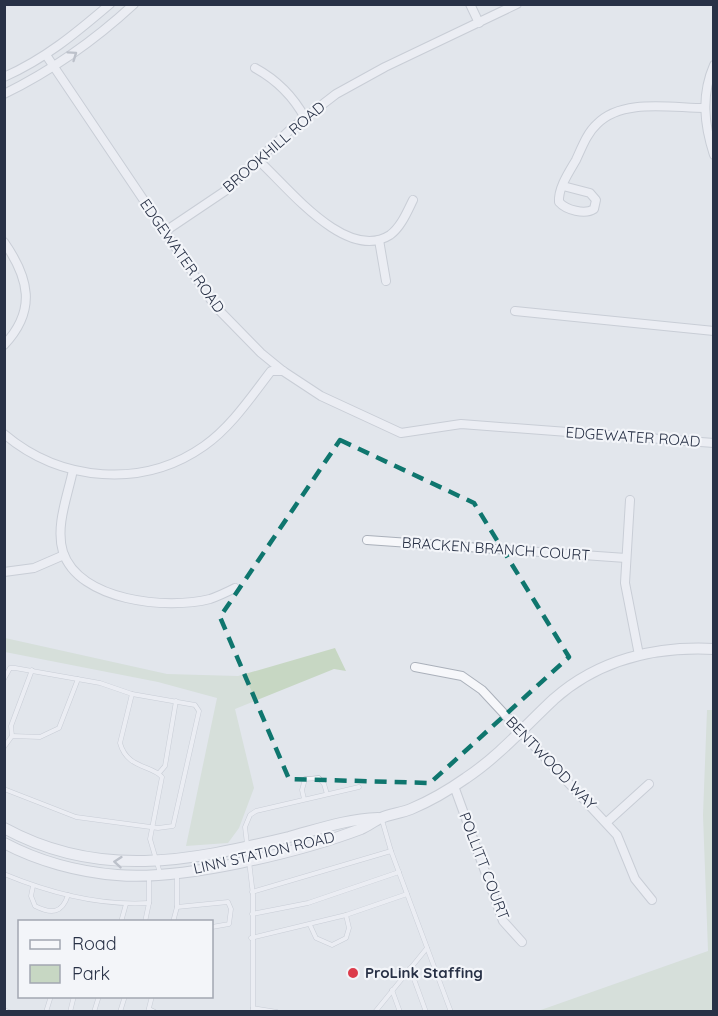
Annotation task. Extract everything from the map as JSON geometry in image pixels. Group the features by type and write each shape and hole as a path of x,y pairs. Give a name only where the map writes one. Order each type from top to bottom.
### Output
{"street":[{"path":"4,77 67,42 110,4"},
{"path":"4,94 54,68 89,44 134,4"},
{"path":"470,4 479,23"},
{"name":"BROOKHILL ROAD","path":"164,232 225,191 305,118 355,83 517,4"},
{"name":"EDGEWATER ROAD","path":"46,55 215,306 246,340 283,371 339,405 401,433 461,424 714,443"},
{"path":"714,65 707,83 705,108 707,133 714,155"},
{"path":"255,68 280,85 294,99 305,118"},
{"path":"563,186 588,135 611,113 627,108 705,108"},
{"path":"259,161 326,223 365,240 379,240 398,228 413,200"},
{"path":"379,240 386,281"},
{"path":"4,242 21,271 27,296 23,319 4,345"},
{"path":"515,311 714,331"},
{"path":"4,434 29,452 73,470 109,475 137,473 183,459 225,429 271,371 283,371"},
{"path":"73,470 60,529 64,555 87,583 112,595 162,603 210,599 235,588"},
{"path":"630,500 626,558 627,600 639,655"},
{"name":"BRACKEN BRANCH COURT","path":"367,540 626,558"},
{"path":"4,572 34,568 64,555"},
{"name":"LINN STATION ROAD","path":"4,843 46,861 78,869 118,875 154,874 248,860 351,832 381,818 410,809 454,786 478,769 575,683 612,663 670,649 714,649"},
{"name":"BENTWOOD WAY","path":"415,667 448,672 471,681 607,822 620,841 635,879 652,900"},
{"path":"607,822 649,784"},
{"name":"POLLITT COURT","path":"454,786 503,921 522,942"},
{"name":"LINN STATION ROAD","path":"4,828 50,849 119,863 196,857 246,847 355,818 381,818"}],"lane":[{"path":"4,679 10,668 32,670 100,682 132,694 195,705 199,711 174,823 167,828 76,817 4,789"},
{"path":"4,747 12,736 11,726 32,670"},
{"path":"12,736 40,737 59,728 78,679"},
{"path":"132,694 120,743 122,749 142,768 159,773"},
{"path":"159,773 165,766 176,701"},
{"path":"145,920 157,861 150,839 161,782 159,773"},
{"path":"304,799 302,784 305,779 314,777 324,784 327,794"},
{"path":"277,1011 253,1010 252,892 245,827 250,815 256,811 359,786"},
{"path":"381,818 391,851 451,1011"},
{"path":"252,892 391,851"},
{"path":"173,920 177,907 177,872"},
{"path":"252,914 308,903 399,872"},
{"path":"4,874 33,886 68,895 126,904 150,903"},
{"path":"33,886 31,896 35,906 48,912 58,911 65,906 68,895"},
{"path":"251,938 346,915 407,894"},
{"path":"177,907 228,902 231,909 229,924 213,927"},
{"path":"121,920 126,904"},
{"path":"310,924 316,938 332,945 345,938 350,928 346,915"},
{"path":"375,1011 427,947"},
{"path":"410,968 426,1011"},
{"path":"392,990 400,1011"},
{"path":"4,1010 9,1011"},
{"path":"148,1010 155,1011"}],"highlighted area":[{"path":"340,440 474,503 569,657 430,783 289,779 220,617"}],"green space":[{"path":"5,638 167,674 238,676 335,648 346,671 334,669 235,709 254,788 239,828 228,843 186,846 217,698 158,682 5,652"},
{"path":"707,710 714,710 713,1011 538,1011 708,951 703,815"}],"place":[{"name":"ProLink Staffing","path":"353,973"}]}
